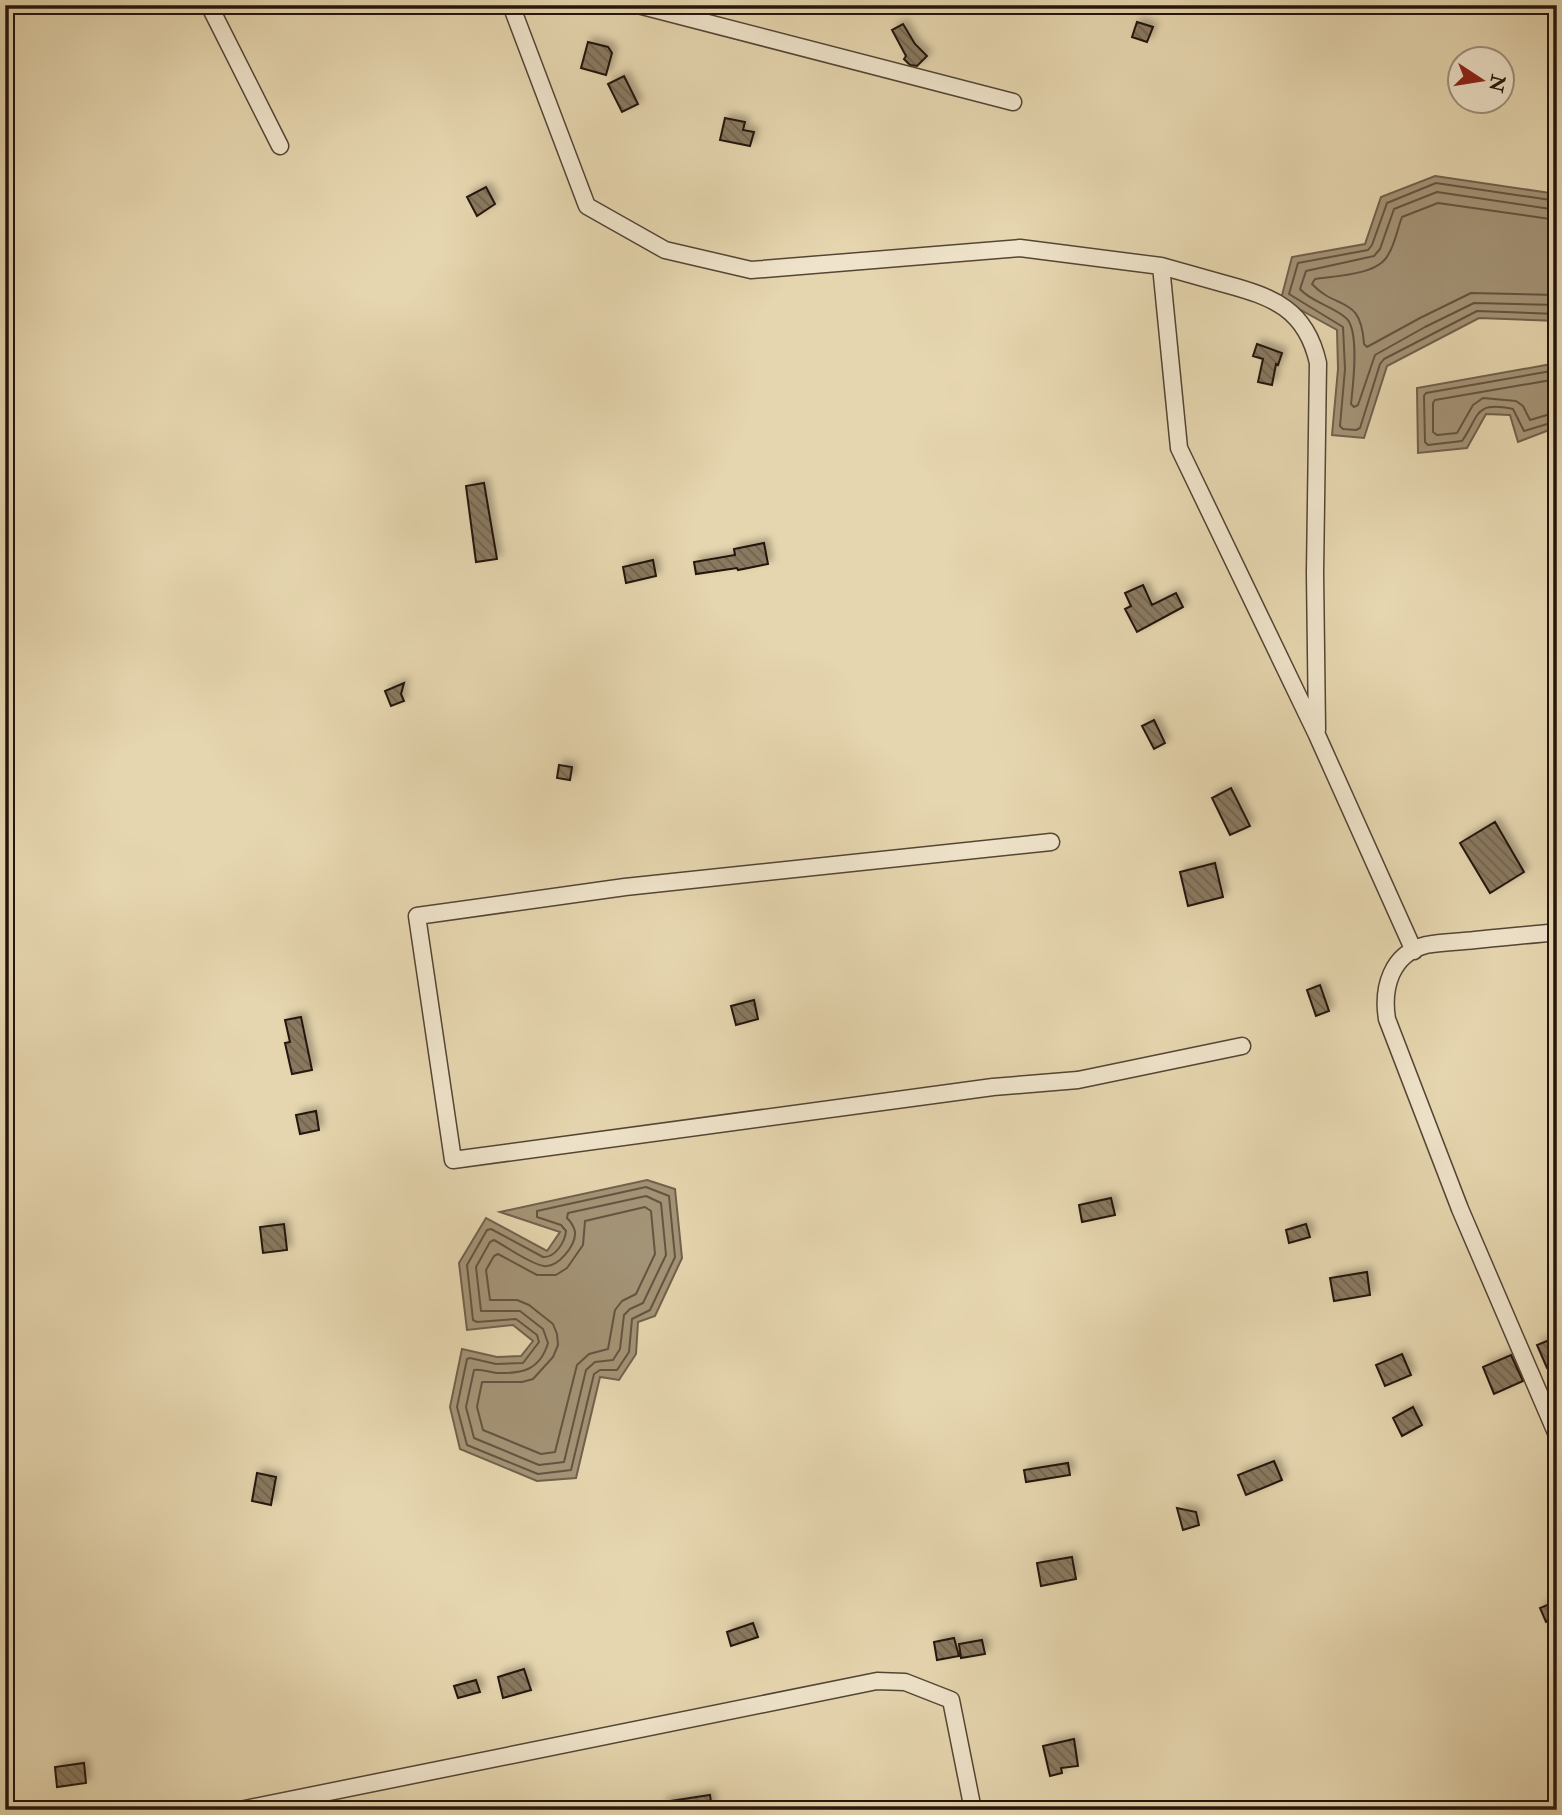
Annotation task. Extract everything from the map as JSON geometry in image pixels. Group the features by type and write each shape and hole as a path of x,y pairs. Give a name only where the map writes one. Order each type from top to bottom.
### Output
{"street":[{"path":"209,5 280,146"},
{"path":"511,5 587,206 665,250 751,270 1020,248 1161,266 1259,293 1292,312 1311,337 1318,363 1315,573 1317,735"},
{"path":"638,5 1013,102"},
{"path":"1161,266 1179,448 1317,735 1414,951"},
{"path":"1051,842 625,887 417,916 453,1160 992,1087 1078,1080 1242,1046"},
{"path":"1557,932 1425,945 1402,959 1393,970 1386,985 1384,1000 1387,1019 1460,1209 1557,1436"},
{"path":"240,1810 314,1803 877,1681 905,1682 951,1700 973,1810"}],"water":[{"path":"1435,176 1557,194 1557,321 1479,318 1387,366 1364,438 1332,435 1338,369 1337,330 1281,299 1292,257 1365,244 1381,197"},
{"path":"1557,363 1557,427 1518,442 1510,415 1486,414 1467,448 1418,453 1417,388"},
{"path":"647,1180 675,1189 682,1258 655,1316 638,1322 636,1354 619,1380 600,1377 576,1478 537,1481 460,1449 450,1407 462,1349 497,1357 521,1356 533,1341 513,1325 467,1330 459,1263 486,1218 547,1251 560,1232 500,1212"}],"building":[{"path":"1137,22 1153,27 1147,42 1132,37"},
{"path":"903,24 915,44 927,56 917,66 910,65 904,59 906,56 892,30"},
{"path":"588,42 608,47 612,53 606,75 581,68"},
{"path":"624,76 638,104 622,112 608,84"},
{"path":"725,118 745,122 743,130 754,132 750,146 720,140"},
{"path":"486,187 495,204 477,216 467,197"},
{"path":"1257,344 1282,353 1278,365 1276,364 1272,385 1258,382 1263,359 1253,356"},
{"path":"484,483 497,559 476,562 466,486"},
{"path":"764,543 768,564 696,574 694,562 735,555 734,549"},
{"path":"653,560 656,576 626,583 623,567"},
{"path":"1143,585 1152,605 1176,593 1183,607 1137,632 1125,609 1131,606 1125,593"},
{"path":"404,683 401,694 404,701 391,706 385,691"},
{"path":"1154,720 1165,743 1154,749 1142,726"},
{"path":"559,765 572,767 570,780 557,778"},
{"path":"1231,788 1250,826 1230,835 1212,798"},
{"path":"1495,822 1524,872 1490,893 1460,843"},
{"path":"1215,863 1223,897 1188,906 1180,872"},
{"path":"1320,985 1329,1011 1316,1016 1307,990"},
{"path":"754,1000 758,1019 736,1025 731,1006"},
{"path":"301,1017 312,1070 292,1074 285,1043 290,1042 285,1020"},
{"path":"316,1111 319,1130 300,1134 296,1115"},
{"path":"1111,1198 1115,1215 1082,1222 1079,1205"},
{"path":"284,1224 287,1250 263,1253 260,1227"},
{"path":"1306,1224 1310,1237 1289,1243 1286,1230"},
{"path":"1367,1272 1370,1295 1334,1301 1330,1278"},
{"path":"1557,1337 1557,1364 1547,1368 1537,1345"},
{"path":"1402,1354 1411,1375 1385,1386 1376,1365"},
{"path":"1511,1355 1523,1381 1494,1394 1483,1367"},
{"path":"1413,1407 1422,1425 1402,1436 1393,1418"},
{"path":"1274,1461 1282,1480 1246,1495 1238,1475"},
{"path":"1068,1463 1070,1475 1026,1482 1024,1470"},
{"path":"257,1473 276,1477 271,1505 252,1501"},
{"path":"1177,1508 1196,1512 1199,1525 1183,1530"},
{"path":"1072,1557 1076,1579 1041,1586 1037,1563"},
{"path":"1552,1603 1557,1617 1546,1622 1540,1608"},
{"path":"753,1623 758,1637 731,1646 727,1632"},
{"path":"954,1638 959,1656 937,1660 934,1642"},
{"path":"982,1640 985,1654 961,1658 959,1644"},
{"path":"524,1669 531,1690 503,1698 498,1677"},
{"path":"476,1680 480,1692 458,1698 454,1686"},
{"path":"1074,1739 1078,1766 1061,1768 1062,1773 1050,1776 1043,1746"},
{"path":"84,1763 86,1783 57,1787 55,1767"},
{"path":"710,1795 712,1810 663,1810 663,1802"}]}
